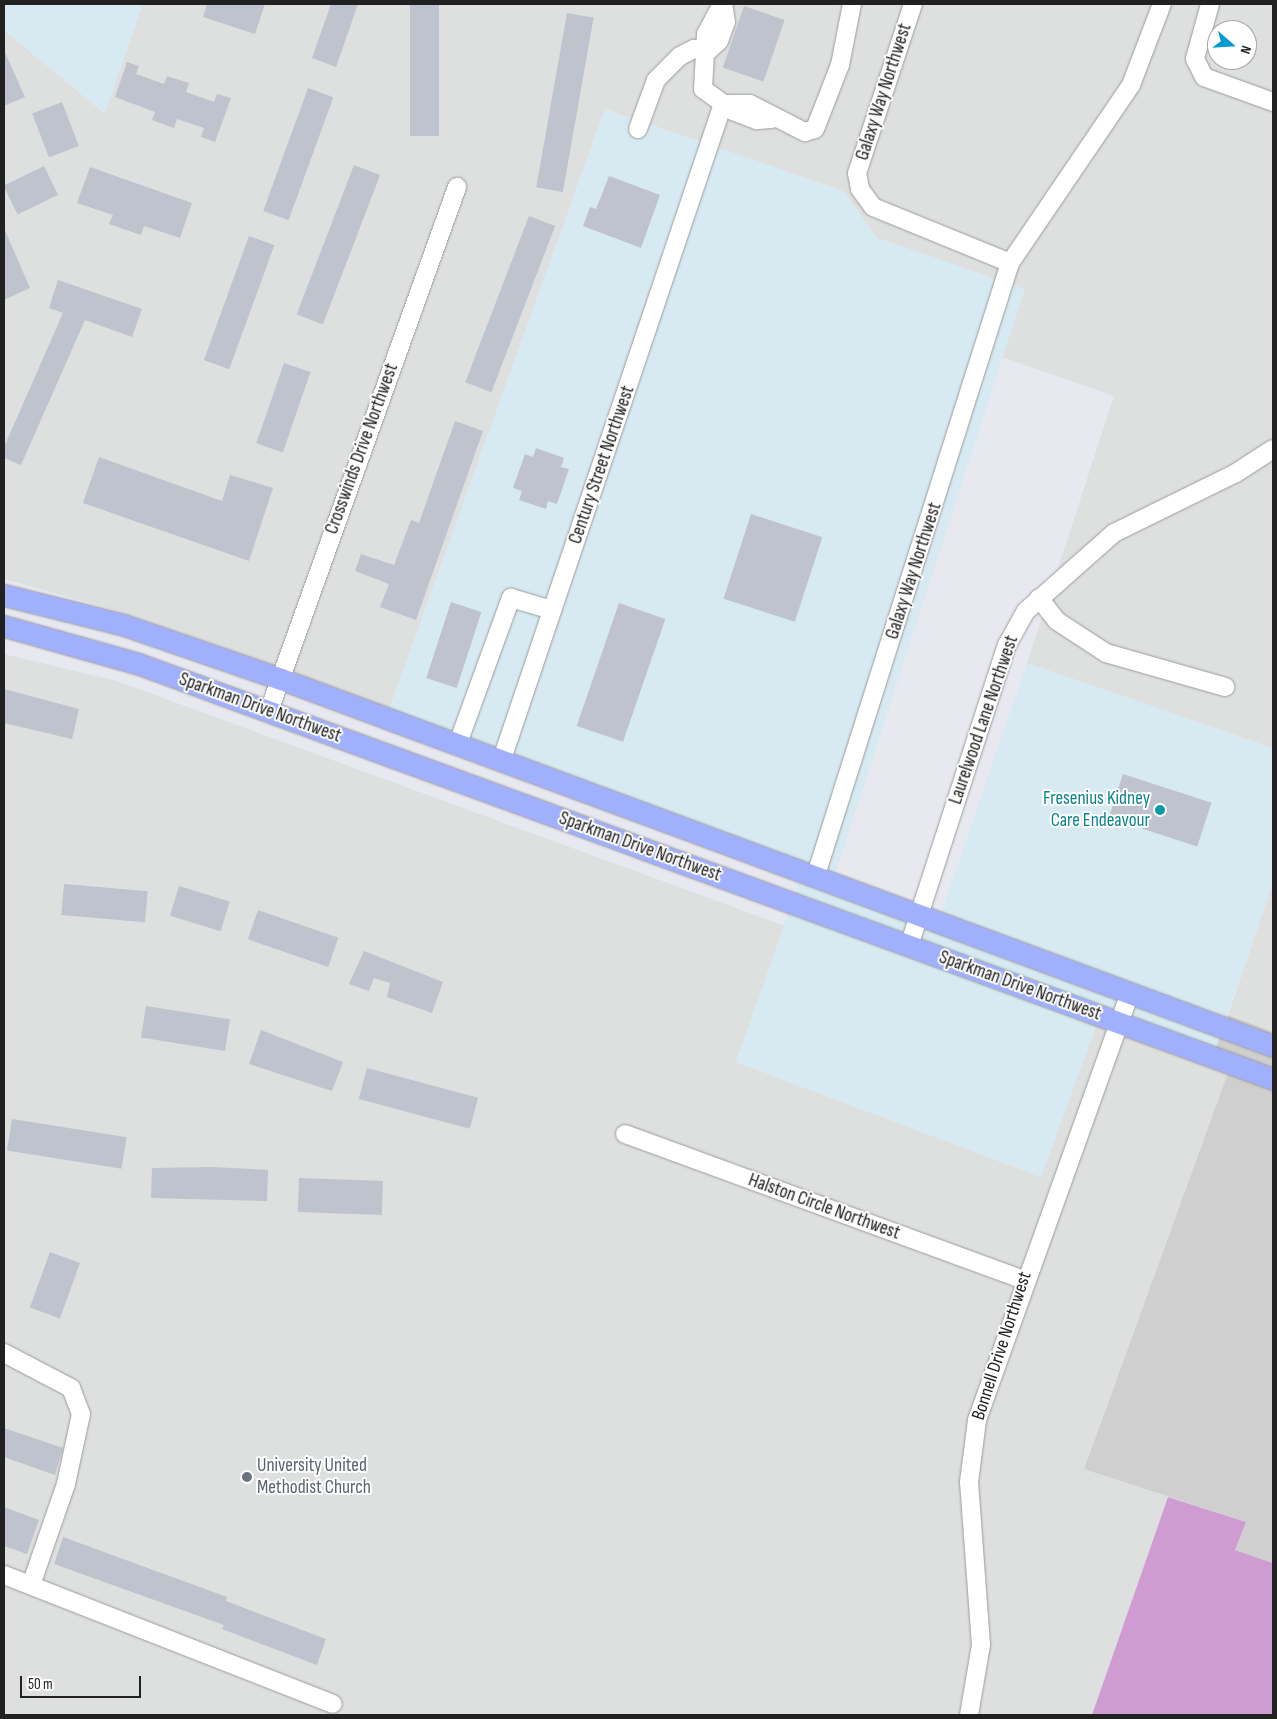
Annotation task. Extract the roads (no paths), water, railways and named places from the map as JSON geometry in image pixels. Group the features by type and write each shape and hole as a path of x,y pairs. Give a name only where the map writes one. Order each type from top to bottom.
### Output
{"main road":[{"name":"Sparkman Drive Northwest","path":"4,595 124,625 281,679 500,762 1273,1046"},
{"name":"Sparkman Drive Northwest","path":"4,626 139,664 1273,1079"}],"street":[{"path":"722,4 706,34 709,50 703,89 723,104 750,104 772,119 805,132 815,129 840,64 852,4"},
{"name":"Galaxy Way Northwest","path":"913,4 857,173 860,189 873,207 1010,263"},
{"name":"Galaxy Way Northwest","path":"815,878 1010,263 1131,85 1162,4"},
{"path":"1210,4 1195,59 1204,77 1273,102"},
{"path":"638,129 656,80 680,56 694,49 709,50"},
{"name":"Century Street Northwest","path":"500,762 703,169 723,104"},
{"name":"Crosswinds Drive Northwest","path":"269,711 456,187"},
{"name":"Laurelwood Lane Northwest","path":"910,946 1007,645 1018,622 1039,598 1114,533 1236,473 1273,449"},
{"path":"457,746 511,598 552,610"},
{"path":"1039,598 1057,621 1106,653 1225,687"},
{"name":"Bonnell Drive Northwest","path":"969,1715 981,1645 969,1482 973,1442 989,1377 1130,993"},
{"name":"Halston Circle Northwest","path":"624,1134 1024,1280"},
{"path":"4,1353 71,1388 81,1414 66,1484 31,1585"},
{"path":"4,1575 333,1704"}],"place":[{"name":"Fresenius Kidney Care Endeavour","path":"1160,810"},
{"name":"University United Methodist Church","path":"247,1477"}]}
